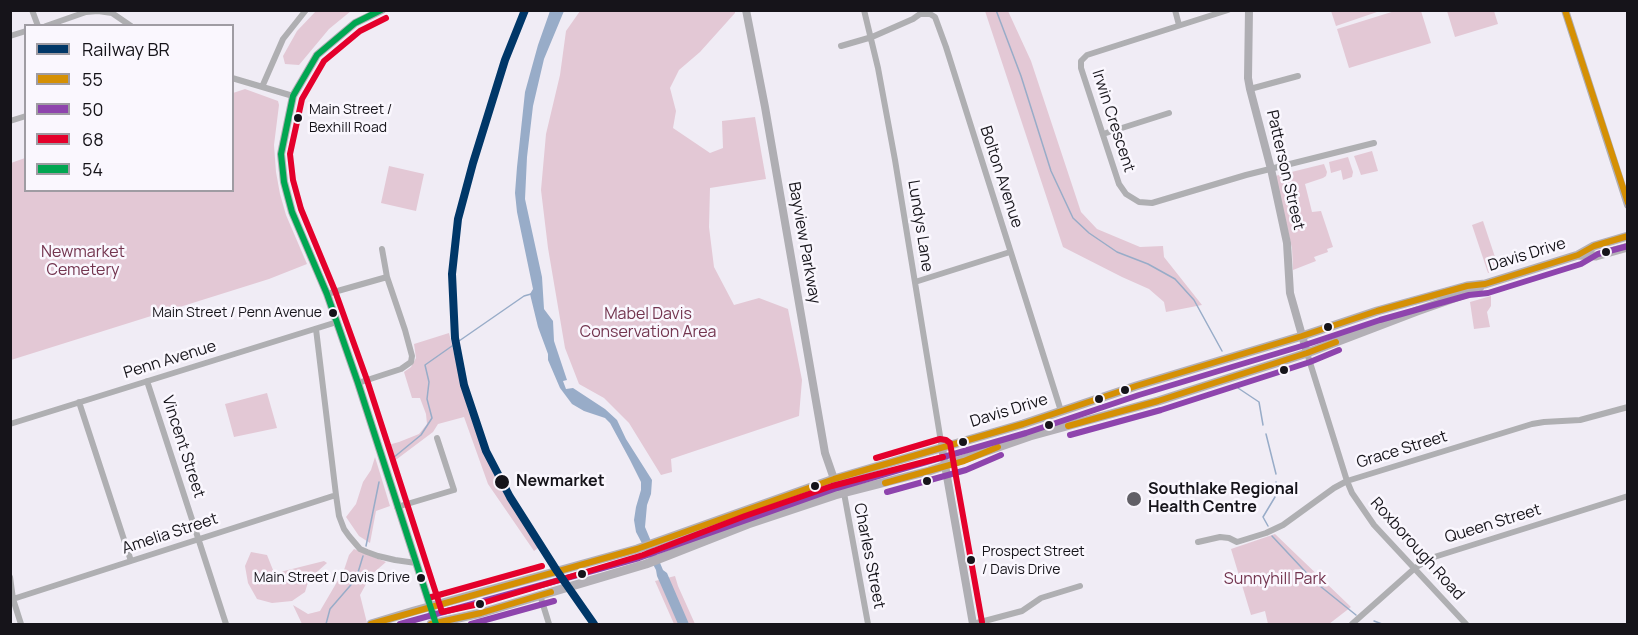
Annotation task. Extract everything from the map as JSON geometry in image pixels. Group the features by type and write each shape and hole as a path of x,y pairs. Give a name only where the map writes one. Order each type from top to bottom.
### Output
{"main road":[{"name":"Davis Drive","path":"433,619 834,479 1023,424 1136,386 1377,311 1467,286 1485,284 1578,255 1594,246 1628,236"},
{"name":"Davis Drive","path":"1578,255 1596,256 1628,247"},
{"name":"Davis Drive","path":"371,624 472,615 646,564 748,524 844,493 945,466 1030,436 1158,401 1307,353 1417,310 1471,292 1485,284"}],"street":[{"path":"262,87 283,39 306,10"},
{"path":"382,10 355,23 317,55 293,96 281,154 284,182 292,212 337,322 433,619"},
{"name":"Bayview Parkway","path":"746,10 825,453 834,479"},
{"name":"Lundys Lane","path":"864,10 872,37 895,160 942,448"},
{"path":"1175,10 1179,26"},
{"name":"Irwin Crescent","path":"1228,10 1088,54 1082,58 1081,68 1119,184 1126,194 1139,202 1152,203 1246,175 1374,143"},
{"name":"Patterson Street","path":"1249,10 1248,78 1287,243 1290,293 1307,353"},
{"path":"1565,10 1628,204"},
{"path":"52,24 86,12 98,11 112,13 128,24"},
{"name":"Bolton Avenue","path":"872,37 914,19 920,14 930,14 935,17 1061,411"},
{"path":"841,46 872,37"},
{"path":"1250,89 1298,76"},
{"path":"234,79 293,96"},
{"path":"1103,134 1169,113"},
{"path":"358,383 402,369 411,362 412,356 387,277 382,249"},
{"path":"915,282 1010,252"},
{"path":"327,294 387,277"},
{"name":"Penn Avenue","path":"10,424 337,322"},
{"path":"316,329 336,495 339,516 344,529 360,549 395,560 416,562"},
{"name":"Roxborough Road","path":"1307,353 1347,481 1358,502 1374,525 1466,624"},
{"name":"Vincent Street","path":"147,381 226,624"},
{"path":"78,402 131,561"},
{"name":"Grace Street","path":"1198,542 1220,537 1237,542 1266,533 1283,525 1347,481 1532,424 1580,420 1628,406"},
{"path":"397,507 454,490 437,438"},
{"path":"942,448 973,624 1022,611 1041,598 1080,586"},
{"name":"Charles Street","path":"844,493 868,624"},
{"name":"Amelia Street","path":"12,599 336,495"},
{"name":"Queen Street","path":"1352,624 1415,568 1431,558 1628,496"},
{"path":"10,577 12,599 21,624"},
{"path":"540,595 549,624"}],"green space":[{"path":"1398,10 1421,11 1431,43 1349,68 1337,29"},
{"path":"316,11 351,11 329,29 299,65 285,64 283,56 297,31"},
{"name":"Mabel Davis Conservation Area","path":"580,11 735,11 700,52 679,70 670,88 676,111 673,128 710,153 723,148 722,121 755,117 766,179 710,188 709,227 714,267 734,305 759,298 788,309 802,380 799,416 671,459 672,472 661,475 629,423 604,398 579,384 565,348 541,190 546,134 560,75 566,31"},
{"path":"985,11 1008,11 1031,61 1081,212 1097,229 1140,247 1163,246 1164,257 1202,305 1166,312 1164,302 1149,289 1063,247"},
{"path":"1331,11 1377,11 1336,26"},
{"path":"1447,11 1494,11 1498,24 1455,37"},
{"name":"Newmarket Cemetery","path":"245,89 278,101 274,145 276,172 286,215 307,264 269,279 11,360 11,163 24,158 24,192 234,192 234,93"},
{"path":"1372,151 1378,171 1361,175 1354,156"},
{"path":"1348,157 1353,172 1352,177 1343,180 1341,170 1331,173 1329,162"},
{"path":"1324,164 1326,176 1305,184 1312,212 1321,211 1333,247 1327,249 1328,252 1314,257 1316,261 1293,270 1292,248 1275,176"},
{"path":"389,166 424,174 416,211 381,203"},
{"path":"1483,221 1499,269 1488,273 1472,225"},
{"path":"1491,296 1491,306 1487,312 1490,327 1474,329 1470,302"},
{"path":"449,333 468,410 481,445 498,480 538,548 534,551 488,484 464,417 438,424 433,432 393,462 388,445 419,434 427,424 420,398 412,398 404,372 411,367 416,358 414,344"},
{"path":"267,393 277,428 234,437 225,404"},
{"path":"375,457 390,506 376,511 370,543 359,536 346,517 356,504"},
{"name":"Sunnyhill Park","path":"1275,534 1351,607 1329,624 1268,624 1265,611 1251,615 1231,549"},
{"path":"354,549 386,562 371,575 360,595 367,623 302,624 293,605 308,614 320,611"},
{"path":"251,552 267,555 275,575 324,561 327,563 309,579 305,592 292,601 272,603 257,599 248,583 245,566"},
{"path":"675,576 695,624 674,624 655,581"}],"water":[{"path":"550,11 564,11 544,59 533,106 525,199 542,277 544,309 553,321 554,341 567,380 563,381 566,389 573,388 605,409 617,420 652,480 645,527 689,624 678,624 656,570 636,532 634,520 641,482 610,423 605,418 572,404 560,388 548,360 530,294 533,289 515,193 525,92"}],"waterway":[{"path":"996,10 1021,76 1051,171 1073,218 1089,233 1117,252 1148,264 1175,279 1194,300 1222,351"},
{"path":"459,341 524,296 531,294"},
{"path":"393,458 421,435 432,418 427,399 429,382 425,365 452,346"},
{"path":"1238,388 1259,402 1263,425"},
{"path":"1266,434 1276,474"},
{"path":"366,546 379,482"},
{"path":"1268,526 1263,517 1275,497 1276,482"},
{"path":"1272,536 1315,582 1356,615"},
{"path":"326,624 330,609 356,579 363,556"},
{"path":"1374,621 1382,624"}],"rail line":[{"name":"BR","path":"525,10 505,60 458,219 452,274 455,338 464,385 486,451 510,497 594,624"}],"transit line":[{"name":"54","path":"381,10 355,23 317,55 293,96 281,154 284,182 292,212 327,294 436,624"},
{"name":"55","path":"1565,10 1628,203"},
{"name":"68","path":"386,18 360,31 324,61 302,99 290,154 293,180 301,209 335,291 367,380 442,612 479,604 643,555 832,486 943,457"},
{"name":"55","path":"371,624 637,549 834,479 1023,424 1136,386 1377,311 1467,286 1485,284 1578,255 1594,246 1628,236"},
{"name":"50","path":"400,624 639,558 837,488 1026,433 1139,395 1380,320 1469,295 1488,293 1581,264 1598,254 1628,246"},
{"name":"55","path":"1068,426 1158,401 1336,342"},
{"name":"50","path":"1070,435 1161,410 1310,362 1339,350"},
{"name":"68","path":"876,458 940,439 950,443 982,622"},
{"name":"55","path":"885,483 964,461 998,447"},
{"name":"50","path":"887,492 966,470 1001,455"},
{"name":"68","path":"428,598 542,566"},
{"name":"55","path":"431,624 481,613 551,592"},
{"name":"50","path":"471,624 554,601"}],"place":[{"name":"Main Street / Bexhill Road","path":"298,118"},
{"name":"Main Street / Penn Avenue","path":"333,313"},
{"name":"Newmarket","path":"502,482"},
{"name":"Southlake Regional Health Centre","path":"1134,499"},
{"name":"Prospect Street / Davis Drive","path":"971,560"},
{"name":"Main Street / Davis Drive","path":"421,578"}]}
